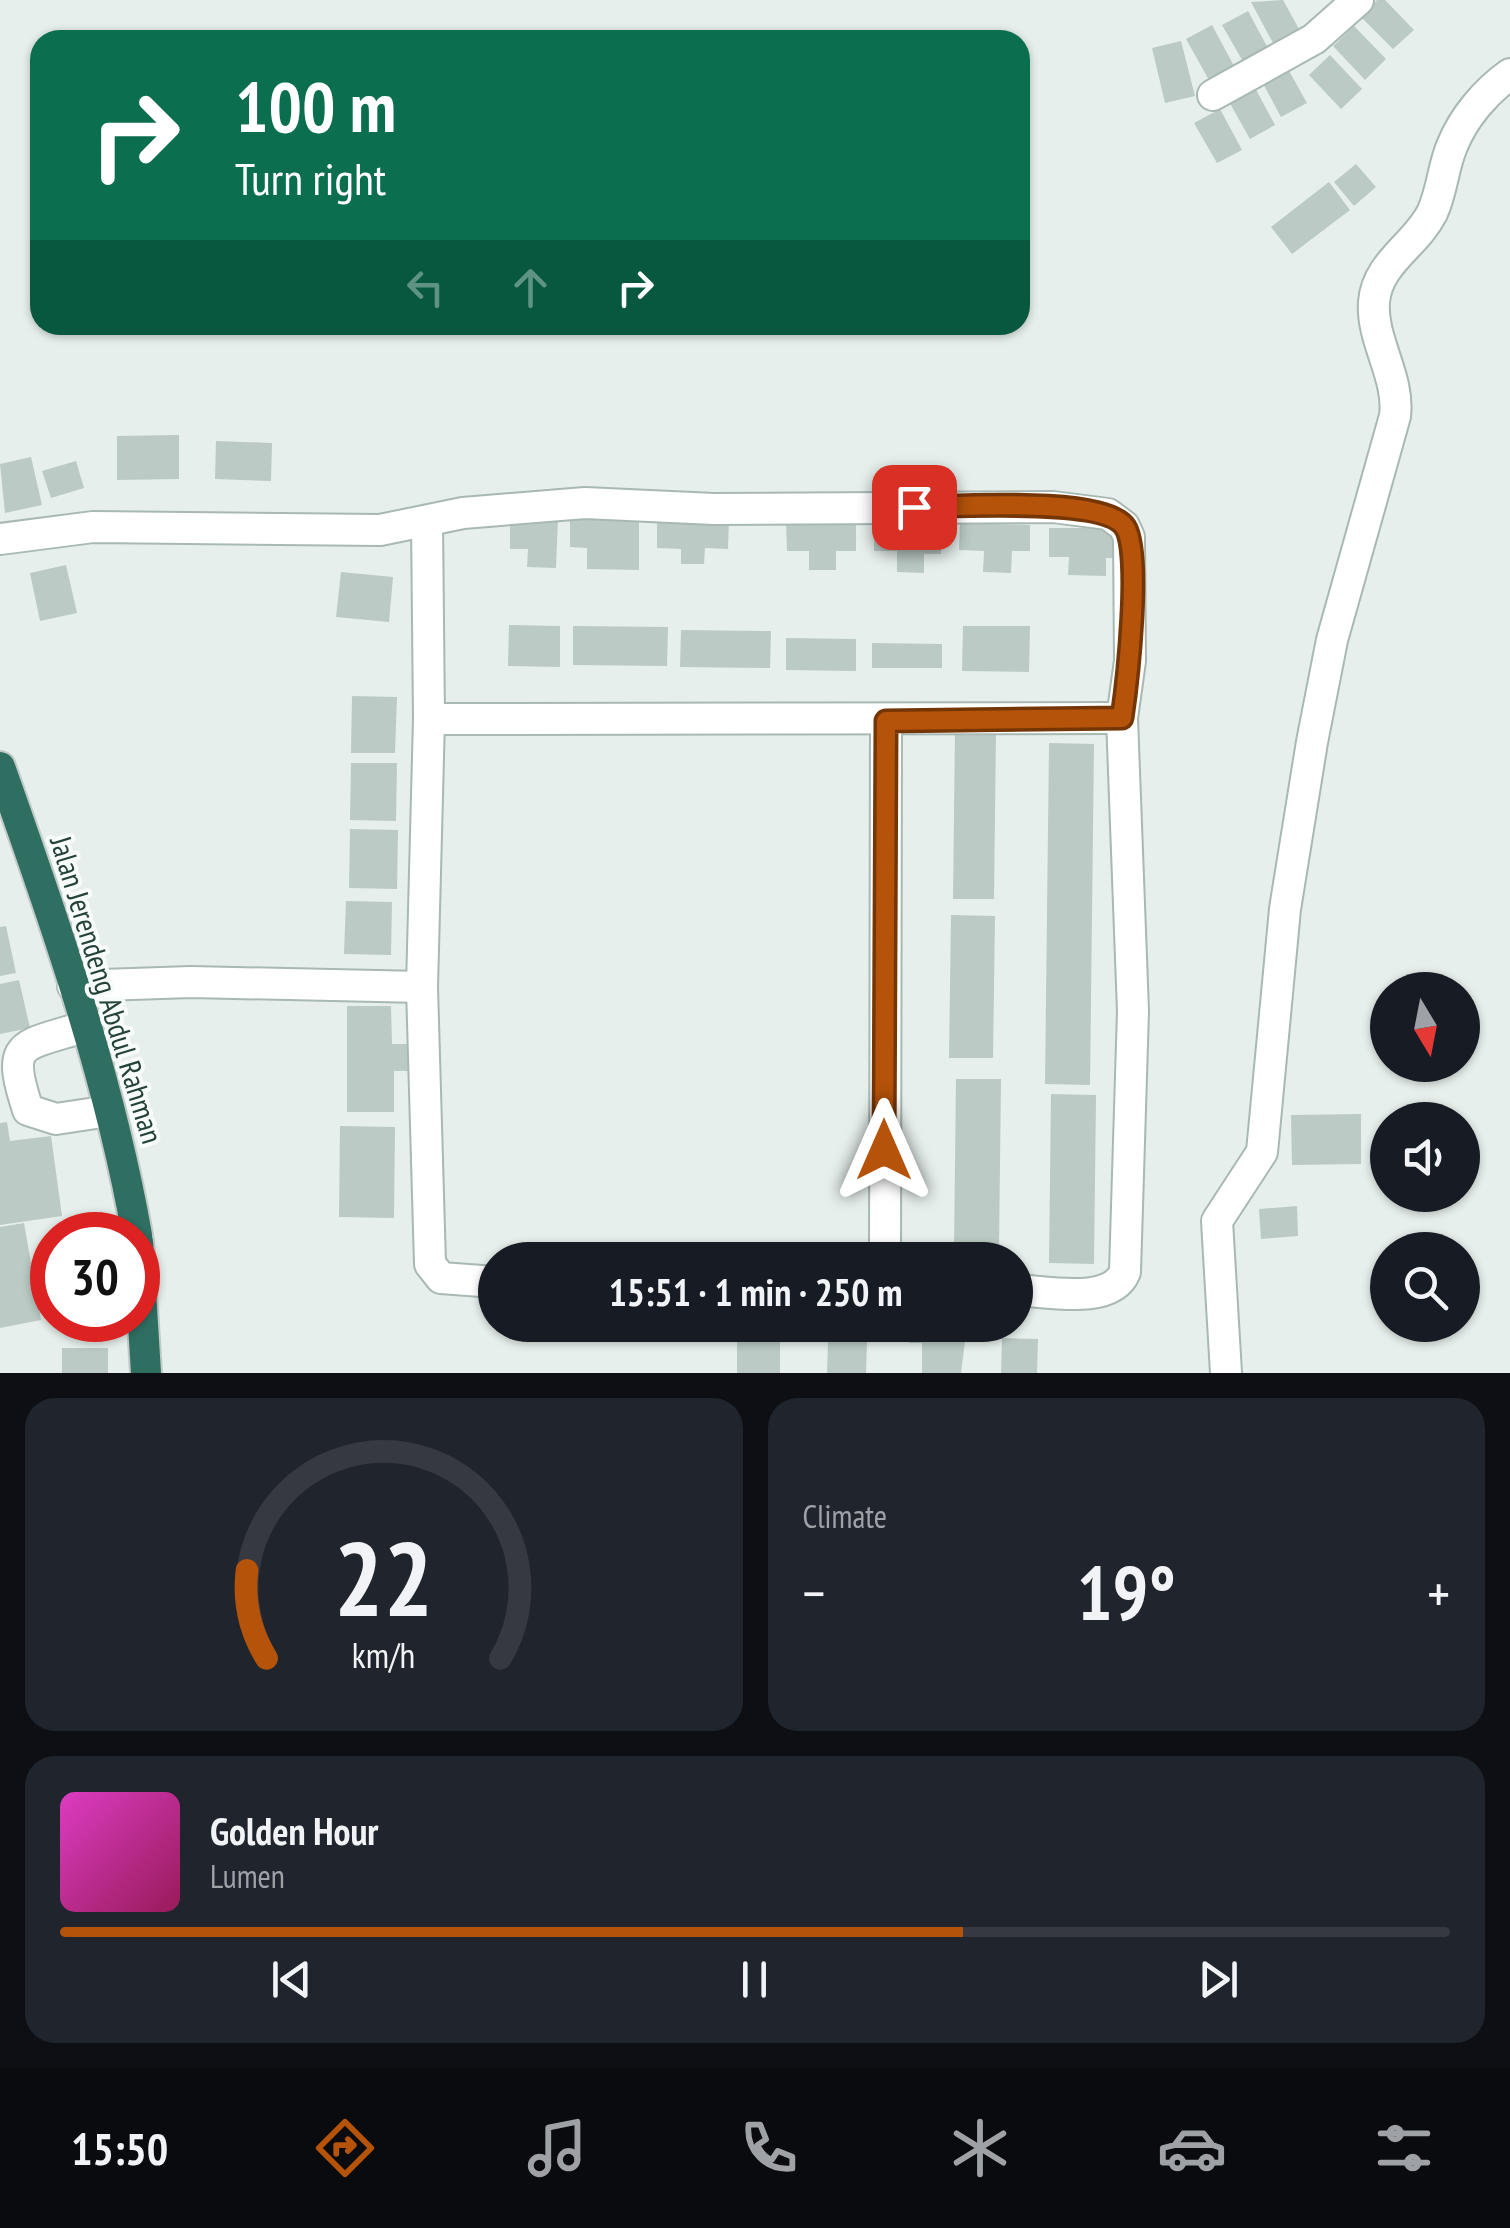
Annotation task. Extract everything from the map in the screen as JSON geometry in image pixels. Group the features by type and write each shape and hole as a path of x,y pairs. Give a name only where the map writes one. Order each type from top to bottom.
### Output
{"highway":[{"name":"Jalan Jerendeng Abdul Rahman","path":"0,767 73,986 109,1111 131,1212"},
{"name":"Jalan Jerendeng Abdul Rahman","path":"144,1342 146,1373"}],"street":[{"path":"1213,95 1314,39 1358,0"},
{"path":"1226,1373 1217,1221 1262,1152 1285,909 1312,742 1332,640 1396,416 1395,392 1373,310 1377,284 1433,211 1452,144 1489,89 1510,74"},
{"path":"0,539 93,527 363,531 463,513 585,503 714,509 1053,508 1108,514 1124,526 1131,558 1130,661 1122,718 1132,1011 1125,1272 1120,1282 1105,1292 1033,1290"},
{"path":"427,522 429,720 422,987 430,1264 441,1278 478,1281"},
{"path":"429,720 1122,718"},
{"path":"885,1242 886,721"},
{"path":"73,986 191,982 422,987"},
{"path":"83,1027 28,1045 16,1059 10,1090 28,1110 44,1118 109,1111"}],"building":[{"path":"1283,0 1299,29 1273,43 1251,2"},
{"path":"1377,0 1385,0 1414,30 1393,49 1360,16"},
{"path":"1248,11 1270,52 1245,65 1222,25"},
{"path":"1212,25 1234,66 1209,80 1186,39"},
{"path":"1354,26 1386,59 1365,80 1333,46"},
{"path":"1181,41 1195,96 1165,103 1152,48"},
{"path":"1330,55 1362,89 1341,109 1309,75"},
{"path":"1284,62 1307,103 1281,117 1259,76"},
{"path":"1253,84 1275,125 1250,139 1227,98"},
{"path":"1220,109 1242,150 1217,163 1194,123"},
{"path":"1356,164 1376,187 1354,206 1334,182"},
{"path":"1329,182 1350,210 1292,254 1271,227"},
{"path":"179,435 179,479 117,480 117,436"},
{"path":"216,441 272,443 271,481 215,479"},
{"path":"31,457 42,505 5,513 0,464"},
{"path":"76,461 84,488 51,498 42,471"},
{"path":"510,518 558,518 556,568 527,567 528,549 510,549"},
{"path":"657,518 729,518 728,549 705,548 704,564 681,564 681,549 657,548"},
{"path":"570,519 639,520 639,570 587,569 587,548 570,547"},
{"path":"786,522 856,522 856,551 836,551 836,570 809,570 809,551 787,551"},
{"path":"960,523 1030,525 1030,551 1012,551 1011,573 983,572 984,551 959,550"},
{"path":"874,527 941,528 941,554 924,554 924,573 897,572 897,551 874,551"},
{"path":"1049,528 1120,528 1120,558 1106,558 1106,576 1068,575 1069,557 1049,557"},
{"path":"66,565 77,613 40,621 30,573"},
{"path":"341,572 393,577 389,622 336,617"},
{"path":"509,625 560,626 560,667 508,666"},
{"path":"573,626 668,627 667,666 573,665"},
{"path":"963,626 1030,626 1029,672 962,671"},
{"path":"681,630 771,631 770,668 680,667"},
{"path":"786,638 856,639 856,671 786,670"},
{"path":"872,643 942,644 942,668 872,668"},
{"path":"352,696 397,697 395,753 351,753"},
{"path":"955,730 996,731 994,899 953,899"},
{"path":"1049,743 1094,744 1090,1085 1045,1084"},
{"path":"351,763 397,763 396,821 350,820"},
{"path":"350,829 398,830 397,889 349,888"},
{"path":"346,901 392,902 391,955 344,954"},
{"path":"951,915 995,916 993,1058 949,1058"},
{"path":"6,926 16,973 0,976 0,927"},
{"path":"19,980 30,1028 0,1034 0,984"},
{"path":"347,1006 391,1006 392,1044 417,1044 417,1071 394,1071 394,1112 347,1112"},
{"path":"956,1079 1001,1079 999,1242 954,1242"},
{"path":"1051,1094 1096,1095 1094,1264 1049,1263"},
{"path":"1361,1114 1361,1164 1292,1165 1291,1115"},
{"path":"7,1122 10,1141 51,1136 61,1212 30,1212 30,1221 0,1225 0,1123"},
{"path":"340,1126 395,1127 394,1218 339,1217"},
{"path":"1297,1206 1298,1236 1261,1239 1259,1209"},
{"path":"24,1223 30,1257 30,1322 0,1328 0,1227"},
{"path":"1038,1339 1037,1373 1001,1373 1002,1342"},
{"path":"737,1342 780,1342 780,1373 737,1373"},
{"path":"828,1342 867,1342 866,1373 827,1373"},
{"path":"965,1342 961,1373 922,1373 922,1343 909,1343"},
{"path":"62,1348 108,1348 108,1373 62,1373"}],"route":[{"path":"884,1150 886,721 1122,718 1130,661 1131,558 1129,537 1117,519 1098,512 1053,508 914,507"}]}
